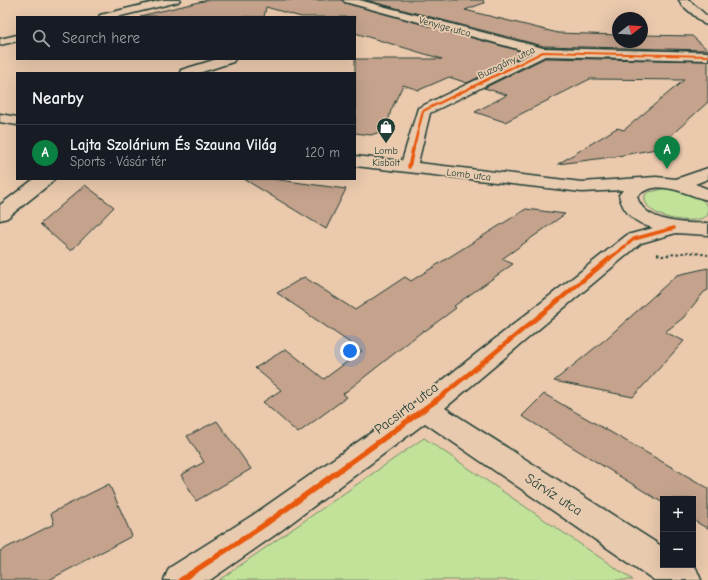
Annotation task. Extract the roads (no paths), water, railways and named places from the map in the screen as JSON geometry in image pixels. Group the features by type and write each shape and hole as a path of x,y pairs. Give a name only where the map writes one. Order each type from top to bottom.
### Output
{"street":[{"path":"108,16 175,0"},
{"name":"Venyige utca","path":"348,0 543,52"},
{"path":"684,0 684,3 708,22"},
{"path":"362,16 403,2"},
{"path":"0,42 16,38"},
{"name":"Buzogány utca","path":"408,167 423,111 543,52 708,56"},
{"path":"189,72 226,60"},
{"path":"0,118 16,121"},
{"name":"Lomb utca","path":"356,161 582,187"},
{"path":"678,184 707,178"},
{"path":"0,214 44,180"},
{"path":"582,187 660,182 678,184 708,195"},
{"path":"634,219 628,195 634,188 645,184"},
{"path":"582,187 634,219 674,228 706,230"},
{"name":"Pacsirta utca","path":"181,580 264,525 425,409 634,219"},
{"name":"Sárvíz utca","path":"425,409 684,580"}],"place":[{"name":"Lomb Kisbolt","path":"386,144"},
{"name":"Lajta Szolárium És Szauna Világ","path":"667,169"}]}
